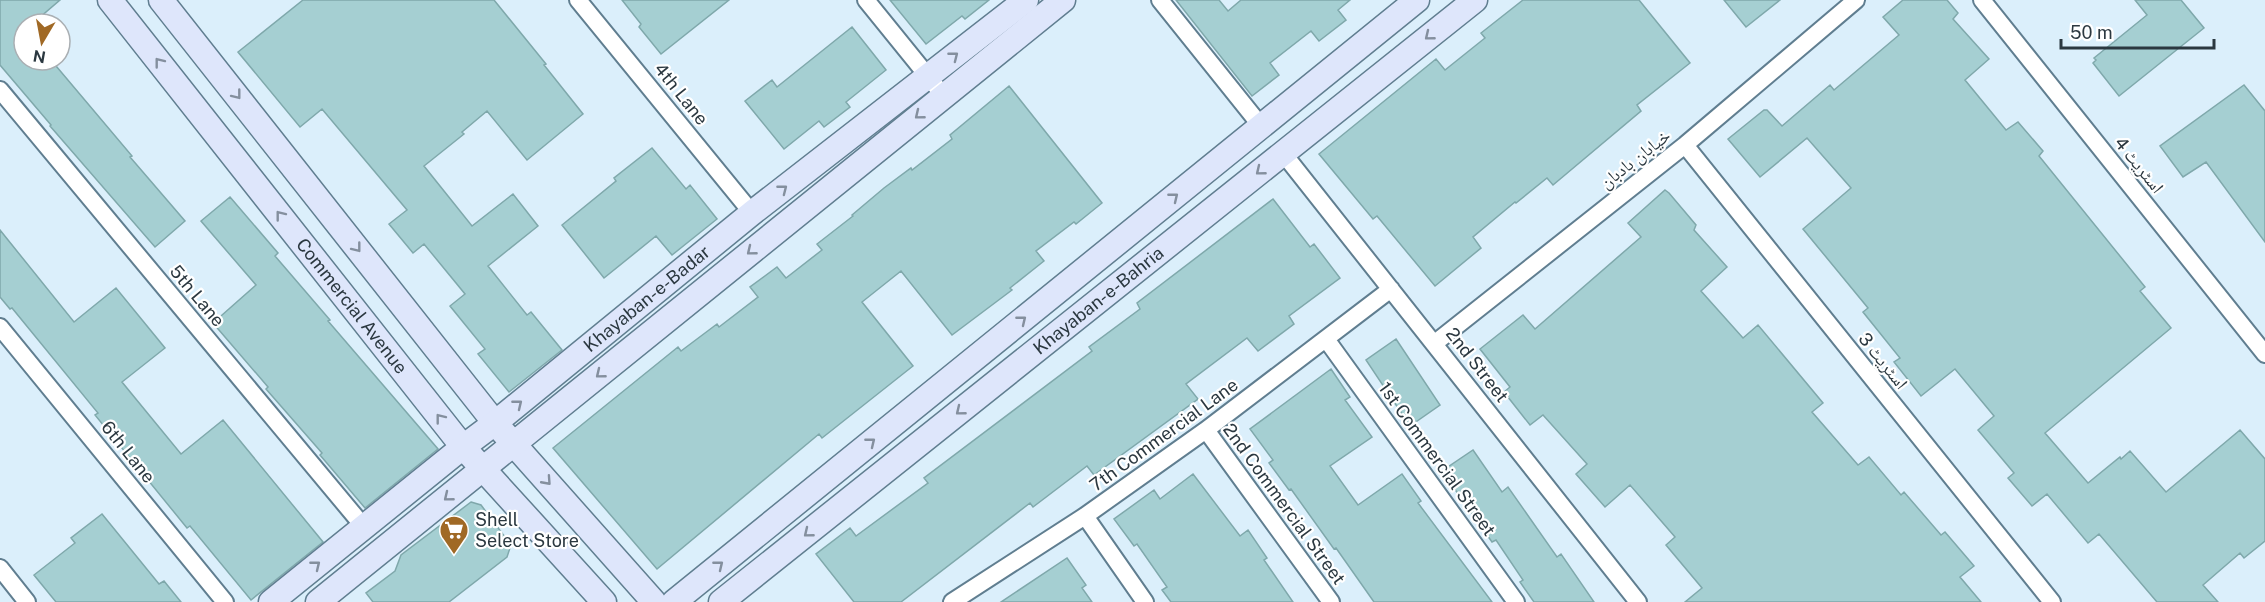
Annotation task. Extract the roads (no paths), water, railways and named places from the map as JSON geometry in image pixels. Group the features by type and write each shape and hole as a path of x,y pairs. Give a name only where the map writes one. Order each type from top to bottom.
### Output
{"main road":[{"name":"Commercial Avenue","path":"110,0 463,447 604,602"},
{"path":"161,0 495,423 654,602"},
{"name":"Khayaban-e-Badar","path":"271,602 753,213 1026,0"},
{"name":"Khayaban-e-Badar","path":"318,602 1063,0"},
{"name":"Khayaban-e-Bahria","path":"674,602 1417,0"},
{"name":"Khayaban-e-Bahria","path":"721,602 1475,0"},
{"path":"968,364 989,388"}],"street":[{"name":"4th Lane","path":"578,0 753,213"},
{"path":"866,0 943,95"},
{"path":"1160,0 1261,126"},
{"name":"خیابان بادبان","path":"1435,343 1685,145 1856,0"},
{"name":"اسٹریٹ 4","path":"1982,0 2265,354"},
{"name":"5th Lane","path":"0,90 364,527"},
{"name":"اسٹریٹ 3","path":"1685,145 2052,602"},
{"name":"2nd Street","path":"1283,153 1638,602"},
{"name":"7th Commercial Lane","path":"952,602 1085,516 1206,430 1391,289"},
{"name":"6th Lane","path":"0,327 225,602"},
{"name":"1st Commercial Street","path":"1326,339 1516,602"},
{"name":"2nd Commercial Street","path":"1206,430 1331,602"},
{"path":"1085,516 1145,602"},
{"path":"0,568 27,602"}],"place":[{"name":"Shell Select Store","path":"454,556"}]}
